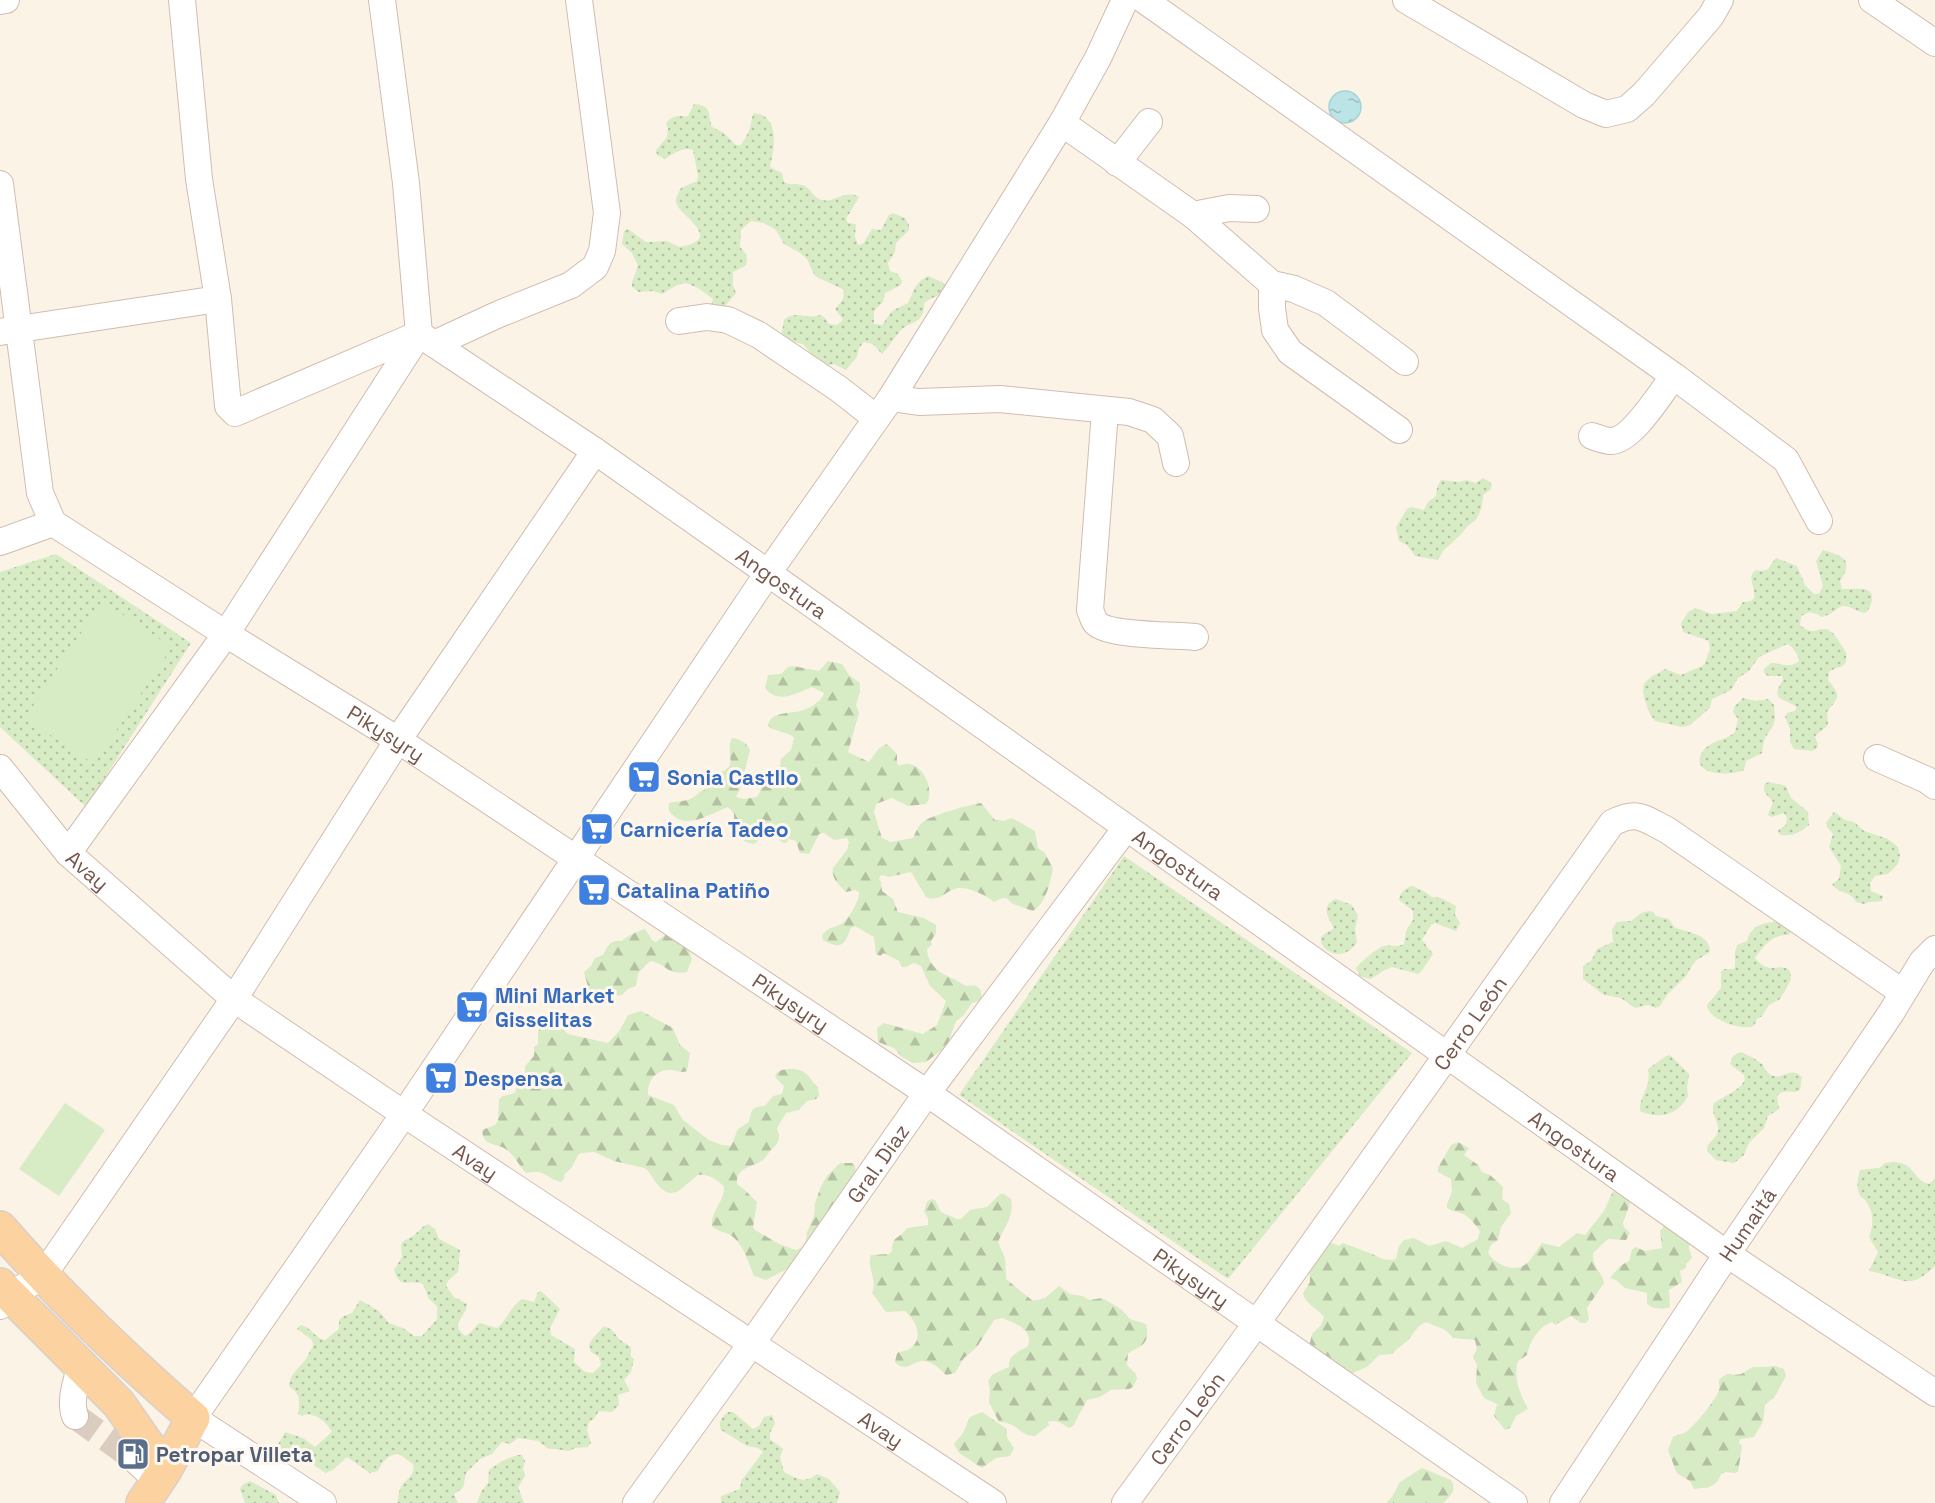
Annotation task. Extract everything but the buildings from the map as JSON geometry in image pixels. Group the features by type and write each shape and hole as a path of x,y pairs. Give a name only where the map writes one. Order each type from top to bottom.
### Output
{"main road":[{"path":"0,1228 42,1277 140,1373 194,1418 155,1485"},
{"path":"3,1295 81,1364 119,1404 155,1485"}],"street":[{"path":"0,1 6,0"},
{"path":"182,0 199,179 218,299 228,406 235,413 571,285 595,267 602,251 607,213 579,0"},
{"path":"68,853 226,634 427,339 382,0"},
{"path":"323,1503 194,1418 404,1114 768,573 884,408 1062,123 1098,58 1125,0"},
{"path":"1144,0 1674,376 1786,460 1819,522"},
{"path":"1406,0 1584,105 1606,114 1627,109 1644,94 1711,16 1720,0"},
{"path":"1872,0 1935,42"},
{"path":"1117,163 1149,122"},
{"path":"1062,123 1193,215 1272,284 1294,289 1326,303 1405,362"},
{"path":"0,184 9,331 40,493 53,524 0,542"},
{"path":"1193,215 1228,208 1256,209"},
{"path":"1272,284 1275,330 1290,352 1399,430"},
{"path":"9,331 218,299"},
{"path":"679,321 707,317 728,320 759,335 839,389 884,408 919,402 1000,399 1130,412 1153,420 1170,436 1176,463"},
{"name":"Angostura","path":"427,339 595,451 1727,1254 1935,1393"},
{"path":"1592,436 1612,441 1635,428 1674,376"},
{"path":"1105,411 1090,610 1095,623 1106,630 1125,633 1196,636"},
{"path":"3,1295 42,1277 234,999 398,740 595,451"},
{"name":"Pikysyry","path":"53,524 398,740 927,1093 1515,1503"},
{"path":"1877,759 1927,780 1935,786"},
{"name":"Avay","path":"0,768 68,853 234,999 993,1503"},
{"name":"Cerro León","path":"1125,1503 1256,1324 1612,823 1628,815 1642,817 1667,830 1902,992"},
{"name":"Gral. Diaz","path":"636,1503 752,1343 927,1093 1126,828"},
{"name":"Humaitá","path":"1563,1503 1727,1254 1891,1013 1922,962 1935,949"},
{"path":"75,1416 72,1408 73,1397 81,1364"},
{"path":"132,1457 155,1485"}],"green space":[{"path":"694,104 707,108 712,127 724,133 736,145 741,145 754,113 763,115 768,120 774,134 770,167 782,173 784,182 803,185 822,200 831,200 845,195 859,197 846,219 848,223 856,224 855,237 858,245 863,244 872,229 881,230 889,215 893,213 905,218 909,230 896,243 895,252 888,263 890,271 898,274 902,281 901,285 885,293 883,302 874,311 874,324 882,325 892,311 908,303 917,285 928,276 944,283 945,287 940,295 925,303 920,318 903,328 882,354 873,344 864,342 859,348 857,357 846,370 834,364 825,366 817,361 803,344 784,340 781,337 784,320 792,315 820,315 829,324 837,325 843,320 835,309 843,299 844,290 815,276 807,259 784,244 776,230 764,223 751,221 741,230 740,247 746,254 747,262 745,266 733,272 733,285 736,293 722,310 710,308 713,299 698,288 686,283 677,285 662,294 653,291 639,292 632,287 638,266 632,253 622,244 624,231 628,229 646,242 667,241 679,247 693,243 699,238 700,232 678,207 676,200 681,188 697,181 693,150 682,150 665,159 657,155 656,150 667,137 666,124 668,121 676,117 688,116"},
{"path":"1483,478 1492,486 1483,495 1482,507 1478,516 1445,549 1438,560 1415,556 1407,545 1399,541 1396,527 1407,509 1411,507 1424,510 1428,502 1436,496 1441,480 1459,482 1467,480 1476,483"},
{"path":"1823,550 1845,560 1846,568 1840,581 1842,589 1866,590 1872,595 1872,600 1865,613 1844,606 1821,617 1809,612 1801,616 1800,625 1811,631 1827,629 1834,634 1846,652 1844,665 1829,672 1828,680 1837,696 1827,712 1828,725 1815,736 1818,745 1816,749 1812,751 1794,749 1790,742 1790,729 1785,717 1797,707 1778,695 1777,692 1783,680 1782,676 1768,676 1764,673 1764,669 1771,663 1789,665 1799,661 1795,651 1787,644 1759,657 1749,671 1738,678 1731,690 1712,699 1710,708 1690,725 1682,727 1655,721 1649,712 1644,696 1643,690 1646,682 1665,669 1681,675 1704,665 1710,649 1709,641 1683,632 1681,623 1688,612 1695,608 1712,614 1737,611 1743,602 1754,598 1751,579 1753,573 1756,570 1766,570 1776,558 1797,566 1805,585 1814,594 1819,594 1823,586 1816,561"},
{"path":"56,554 191,643 86,807 0,727 0,572"},
{"path":"102,601 172,647 94,764 25,718"},
{"path":"828,661 842,664 849,675 860,683 856,705 859,713 848,752 869,762 879,748 887,744 897,754 899,766 907,764 915,766 924,775 929,787 929,799 926,804 908,806 892,798 876,804 874,812 882,838 891,842 913,838 923,822 981,803 995,820 1003,821 1012,818 1035,831 1038,848 1045,853 1053,869 1044,898 1033,911 1013,904 1006,898 994,902 977,892 962,888 954,889 935,898 926,897 911,872 889,877 881,875 879,879 882,891 893,899 898,912 924,918 936,925 932,945 927,949 933,965 944,975 963,985 976,986 980,989 982,997 980,1001 972,1003 963,1016 956,1021 947,1046 926,1062 913,1063 902,1057 894,1048 878,1042 877,1028 884,1023 923,1034 937,1025 946,1001 930,986 921,966 914,963 902,967 899,961 884,953 880,956 876,954 874,937 855,926 851,928 841,944 834,945 823,940 822,936 827,930 845,921 858,900 859,892 855,890 846,892 836,882 833,875 833,868 847,850 849,842 847,838 834,840 824,833 819,834 809,854 800,853 796,841 789,839 783,843 770,827 762,829 754,844 745,842 734,826 734,813 728,807 700,819 686,821 679,820 669,809 669,803 688,800 709,788 717,773 728,767 732,738 743,742 750,750 736,797 744,799 757,797 761,789 762,776 780,767 781,759 791,750 794,738 770,728 768,725 771,720 781,714 808,708 820,700 824,693 812,687 787,696 776,696 765,688 768,675 781,674 788,667 793,666 819,671"},
{"path":"1743,698 1756,701 1768,699 1774,705 1774,723 1765,738 1762,753 1746,761 1744,770 1738,772 1721,773 1705,769 1700,759 1703,751 1706,747 1735,732 1738,719 1733,712 1734,707"},
{"path":"1769,782 1786,786 1791,798 1808,812 1809,825 1795,834 1779,834 1778,830 1786,825 1787,817 1784,813 1772,817 1768,815 1773,802 1764,787"},
{"path":"1834,812 1845,820 1854,822 1864,831 1888,839 1898,847 1900,856 1898,864 1888,874 1875,876 1870,883 1871,891 1883,896 1882,901 1864,904 1856,902 1854,898 1832,884 1839,879 1841,866 1829,847 1833,834 1826,823"},
{"path":"1124,856 1412,1053 1228,1279 959,1095"},
{"path":"1413,886 1432,897 1441,898 1456,906 1455,915 1460,923 1456,931 1435,923 1431,925 1422,940 1433,954 1418,974 1392,967 1370,979 1360,976 1356,968 1374,952 1384,946 1404,944 1406,931 1413,920 1413,911 1399,900 1404,890"},
{"path":"1336,899 1352,905 1358,916 1355,929 1357,942 1351,949 1337,954 1326,949 1321,940 1322,936 1334,928 1327,908"},
{"path":"1649,911 1656,916 1669,919 1674,927 1702,937 1709,946 1710,952 1695,961 1686,976 1667,995 1660,1006 1656,1008 1648,1005 1635,1008 1621,998 1604,995 1583,979 1583,966 1591,961 1597,949 1613,942 1612,929 1617,922 1631,921 1641,913"},
{"path":"1783,921 1793,928 1789,935 1773,939 1755,958 1765,967 1782,967 1790,971 1791,980 1780,999 1769,1005 1754,1026 1734,1026 1719,1020 1707,1005 1721,988 1721,971 1734,969 1736,948 1747,941 1753,930 1766,923"},
{"path":"645,929 656,942 666,934 688,948 692,959 687,972 670,971 650,961 638,973 636,986 628,989 622,995 591,998 584,972 595,958 603,955 612,942 622,941"},
{"path":"641,1011 673,1028 680,1045 690,1053 687,1071 659,1072 650,1082 648,1095 674,1105 683,1120 709,1140 731,1146 738,1129 749,1122 752,1110 765,1106 773,1096 782,1094 784,1086 775,1077 777,1072 787,1069 802,1071 818,1087 819,1096 816,1099 807,1101 799,1110 786,1113 777,1128 779,1138 775,1147 764,1159 746,1168 737,1178 737,1184 757,1202 753,1227 755,1230 779,1244 796,1250 801,1248 806,1241 814,1216 815,1203 827,1176 840,1163 852,1163 855,1166 856,1175 798,1267 789,1268 766,1280 754,1276 746,1255 737,1241 712,1226 713,1215 722,1198 724,1187 709,1176 698,1175 677,1192 669,1193 657,1184 644,1168 614,1161 594,1152 578,1155 561,1182 542,1173 526,1173 507,1150 485,1140 482,1130 495,1125 498,1121 499,1099 515,1093 517,1085 529,1075 525,1074 525,1066 534,1056 534,1047 538,1044 538,1032 542,1024 555,1022 568,1034 608,1043 620,1030 628,1015"},
{"path":"1741,1052 1760,1062 1771,1075 1779,1076 1794,1072 1802,1077 1800,1090 1779,1094 1777,1097 1779,1109 1768,1116 1764,1128 1749,1143 1744,1155 1734,1163 1716,1160 1707,1151 1707,1147 1718,1132 1713,1110 1714,1103 1735,1090 1745,1080 1744,1075 1730,1064 1733,1056"},
{"path":"1670,1055 1689,1074 1688,1096 1679,1108 1668,1114 1655,1115 1640,1111 1641,1100 1648,1082 1648,1069"},
{"path":"65,1103 105,1130 59,1196 19,1169"},
{"path":"1458,1142 1469,1148 1464,1155 1503,1187 1502,1199 1509,1204 1511,1213 1501,1227 1498,1240 1491,1245 1488,1253 1506,1267 1517,1268 1527,1263 1542,1243 1559,1247 1577,1233 1585,1235 1604,1211 1613,1191 1624,1196 1630,1203 1623,1223 1630,1233 1626,1240 1608,1239 1593,1253 1594,1263 1604,1283 1587,1308 1589,1319 1586,1323 1581,1323 1571,1316 1555,1325 1552,1322 1547,1324 1535,1335 1527,1355 1518,1361 1517,1380 1528,1409 1516,1416 1510,1428 1505,1430 1494,1416 1497,1404 1484,1398 1476,1383 1477,1365 1473,1357 1477,1349 1475,1340 1453,1338 1444,1330 1427,1322 1423,1323 1392,1354 1379,1355 1367,1367 1350,1374 1308,1351 1312,1334 1321,1325 1324,1317 1309,1303 1303,1293 1310,1282 1309,1268 1330,1242 1339,1246 1343,1243 1392,1260 1396,1259 1399,1246 1404,1240 1414,1238 1429,1246 1446,1241 1462,1248 1478,1239 1480,1231 1472,1220 1464,1214 1447,1208 1452,1192 1451,1179 1438,1172 1451,1145"},
{"path":"1894,1162 1907,1166 1923,1182 1929,1184 1935,1179 1935,1266 1917,1279 1910,1281 1869,1271 1878,1252 1869,1237 1872,1228 1872,1213 1868,1204 1860,1196 1858,1187 1860,1170 1879,1168 1885,1163"},
{"path":"1000,1194 1011,1199 1012,1205 1012,1211 998,1242 1005,1258 1006,1279 1033,1301 1045,1298 1059,1286 1070,1294 1090,1300 1102,1298 1121,1309 1130,1319 1146,1324 1147,1330 1144,1343 1128,1353 1127,1365 1136,1374 1137,1379 1133,1387 1111,1390 1100,1397 1087,1400 1073,1426 1069,1428 1059,1422 1051,1421 1035,1436 1025,1434 1010,1424 999,1422 989,1402 988,1381 993,1374 1009,1367 1012,1356 1028,1346 1026,1331 1002,1318 994,1320 977,1347 964,1358 955,1373 946,1375 935,1365 925,1361 902,1367 895,1362 897,1353 909,1349 916,1343 918,1333 915,1323 905,1311 886,1312 872,1293 874,1283 870,1264 871,1255 889,1254 895,1240 907,1228 928,1225 928,1218 924,1211 927,1202 931,1199 935,1200 941,1212 961,1219 970,1210 987,1207"},
{"path":"428,1224 435,1229 439,1239 460,1250 458,1272 446,1286 454,1297 467,1304 458,1323 459,1330 465,1336 479,1323 497,1328 518,1302 522,1299 534,1302 538,1292 541,1291 560,1309 550,1328 551,1335 575,1349 574,1362 585,1372 593,1373 601,1365 599,1357 591,1352 589,1345 604,1326 631,1347 631,1357 634,1359 631,1372 624,1380 630,1391 618,1395 619,1405 612,1412 599,1411 589,1422 587,1430 591,1443 588,1447 569,1451 547,1448 538,1441 518,1438 510,1444 502,1442 492,1454 480,1459 466,1473 463,1488 454,1494 458,1503 397,1503 400,1489 412,1475 414,1468 413,1464 399,1454 386,1459 378,1471 370,1473 347,1457 333,1470 325,1473 310,1463 298,1465 277,1446 285,1432 303,1438 315,1447 332,1432 324,1421 315,1416 298,1414 299,1398 289,1386 293,1374 313,1346 312,1340 297,1329 300,1325 325,1340 339,1329 339,1320 352,1313 360,1300 379,1311 389,1323 403,1328 414,1336 422,1336 437,1319 437,1306 429,1299 423,1284 402,1282 394,1270 402,1257 403,1241"},
{"path":"1664,1226 1690,1239 1689,1248 1692,1258 1686,1264 1686,1268 1680,1271 1682,1282 1669,1290 1670,1307 1662,1309 1647,1304 1647,1293 1625,1288 1610,1278 1620,1266 1629,1261 1635,1247 1645,1251 1662,1248 1660,1231"},
{"path":"1775,1366 1784,1369 1786,1376 1775,1396 1765,1405 1763,1422 1754,1437 1740,1439 1739,1443 1742,1446 1738,1472 1725,1472 1711,1486 1694,1489 1690,1481 1676,1471 1668,1450 1673,1437 1686,1432 1700,1418 1718,1394 1719,1380 1723,1377 1728,1374 1741,1374 1753,1367"},
{"path":"728,1412 733,1412 753,1429 759,1426 764,1417 772,1415 775,1423 770,1439 783,1449 780,1457 784,1472 805,1480 817,1474 829,1479 840,1492 837,1503 721,1503 721,1496 740,1489 741,1481 763,1452 758,1448 747,1446 721,1430 721,1420"},
{"path":"982,1412 1007,1429 1007,1438 1014,1448 1010,1456 996,1458 982,1468 959,1453 954,1444 963,1433 970,1417"},
{"path":"522,1455 525,1461 523,1469 525,1476 518,1487 524,1503 477,1503 488,1483 489,1470"},
{"path":"1422,1468 1451,1480 1453,1483 1451,1495 1443,1503 1386,1503 1400,1482"},
{"path":"250,1481 276,1495 279,1503 245,1503 240,1489 242,1485"}],"water":[{"path":"1345,91 1357,95 1361,107 1357,119 1345,123 1333,119 1329,107 1333,95"}],"tunnel":[{"path":"75,1416 132,1457"}],"place":[{"name":"Sonia Castllo","path":"644,777"},
{"name":"Carnicería Tadeo","path":"597,829"},
{"name":"Catalina Patiño","path":"594,890"},
{"name":"Mini Market Gisselitas","path":"472,1007"},
{"name":"Despensa","path":"441,1078"},
{"name":"Petropar Villeta","path":"133,1454"}]}
